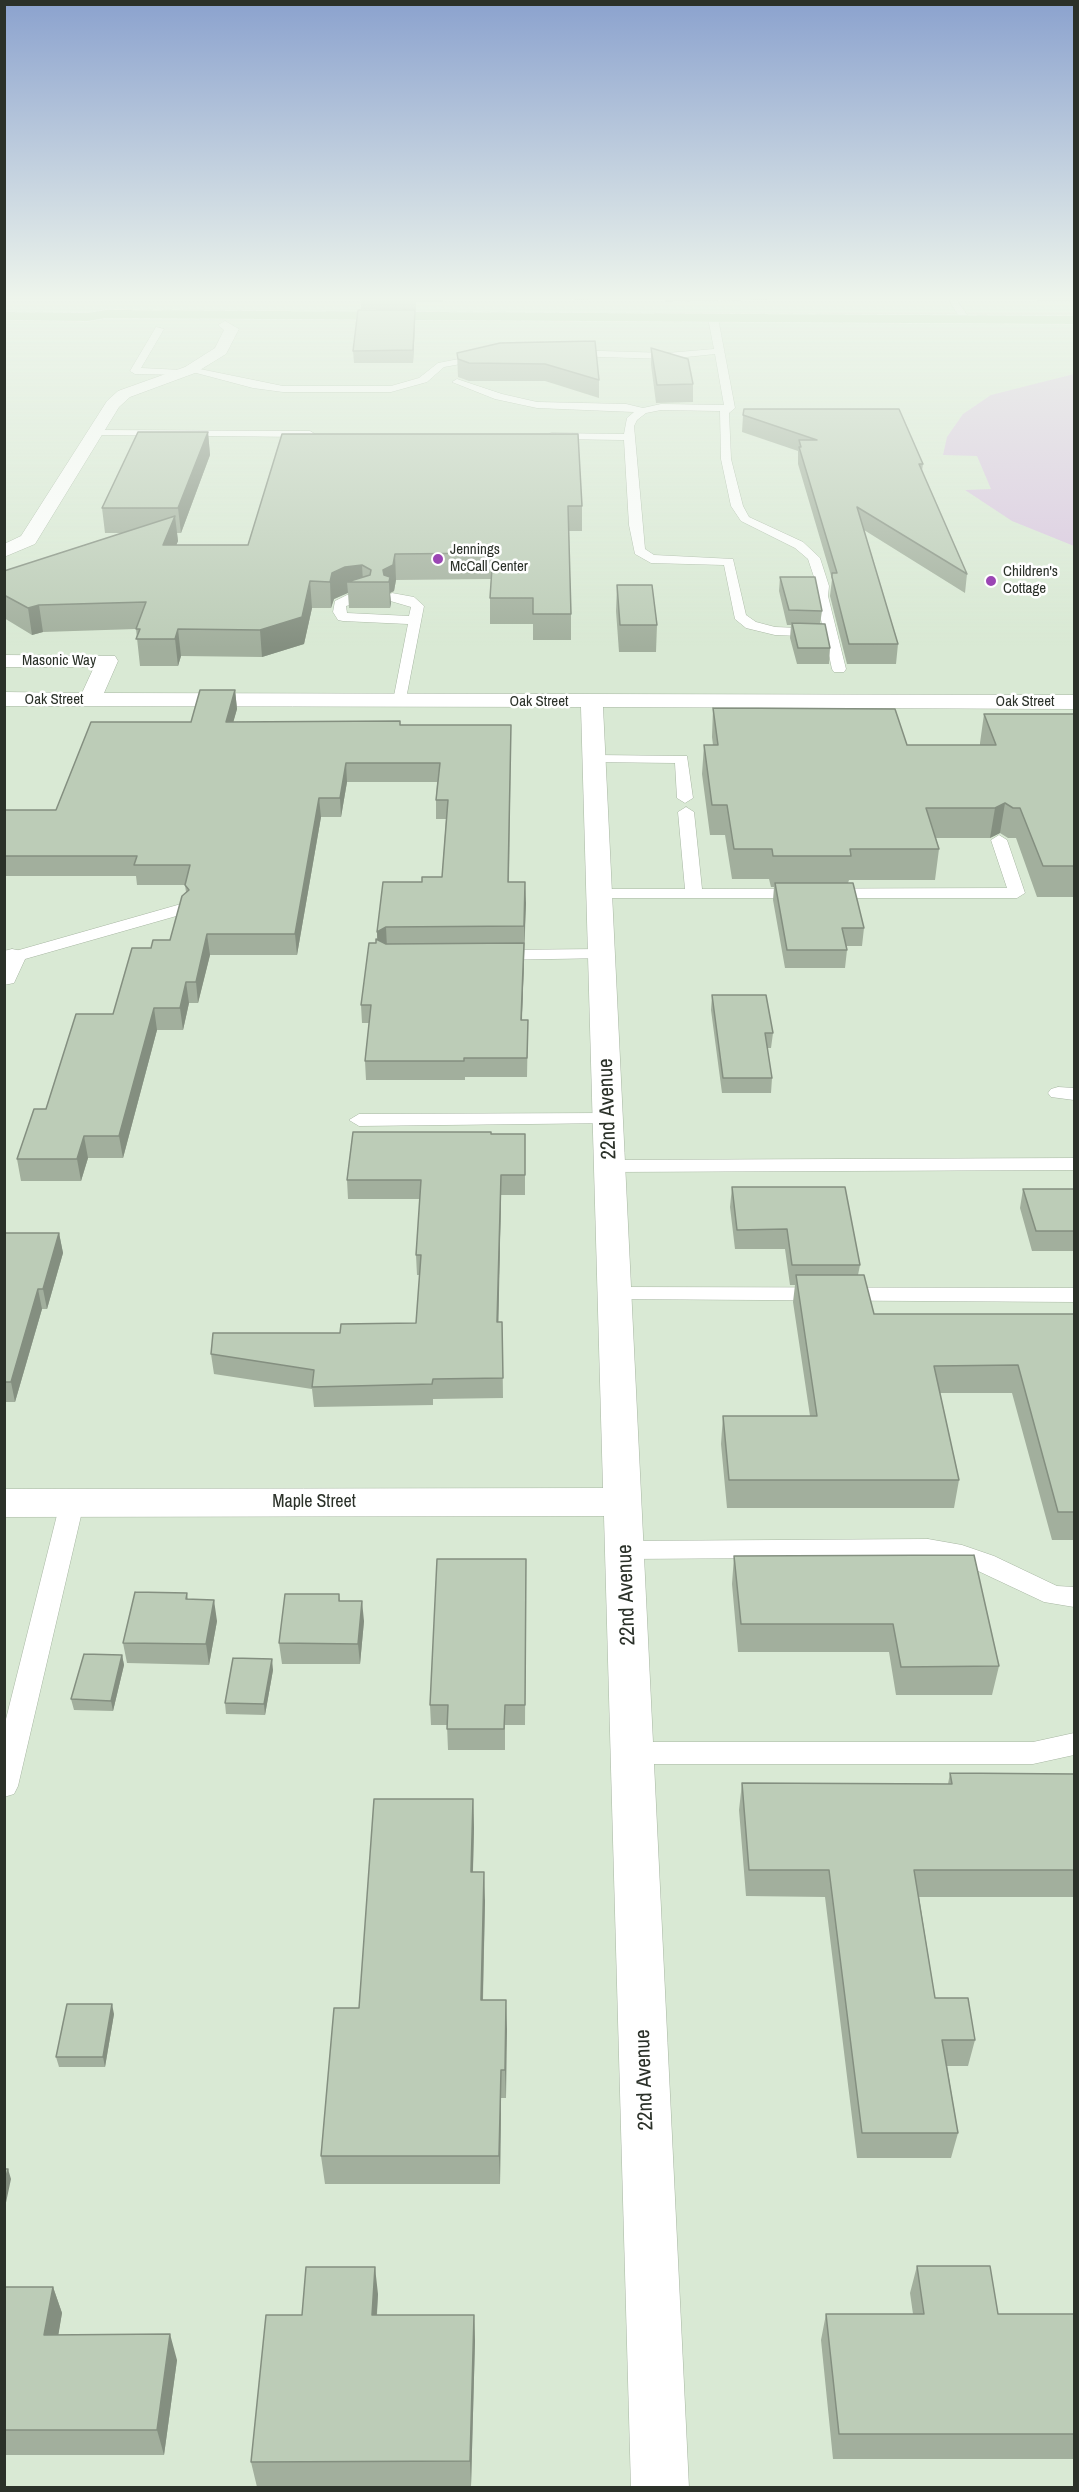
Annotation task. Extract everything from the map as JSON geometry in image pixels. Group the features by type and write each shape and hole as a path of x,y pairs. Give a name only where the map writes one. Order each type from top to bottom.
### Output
{"street":[{"path":"4,551 28,540 106,415"},
{"name":"Masonic Way","path":"4,661 107,661 90,700"},
{"name":"Oak Street","path":"4,699 1074,702"},
{"name":"22nd Avenue","path":"592,702 660,2487"},
{"name":"Maple Street","path":"4,1503 623,1502"}],"lane":[{"path":"636,415 632,418 627,437 639,551 651,559 729,562 740,616 751,625 775,631 831,633"},
{"path":"724,415 726,459 737,506 745,519 759,528 799,545 814,558 824,586 822,596 839,669"},
{"path":"95,433 321,435"},
{"path":"534,436 627,437"},
{"path":"364,597 352,598 340,604 339,612 343,617 415,620"},
{"path":"392,597 409,600 418,606 400,701"},
{"path":"595,759 682,759 694,894"},
{"path":"600,894 1017,893 999,840"},
{"path":"7,963 181,909"},
{"path":"483,955 602,954"},
{"path":"359,1120 608,1119"},
{"path":"610,1166 1074,1164"},
{"path":"615,1294 1074,1295"},
{"path":"4,1786 72,1503"},
{"path":"625,1550 928,1548 952,1552 985,1563 1053,1595 1074,1597"},
{"path":"633,1753 1033,1753 1074,1744"}],"shaded area":[{"path":"962,415 1074,415 1074,546 1012,521 965,490 991,489 977,456 943,455 947,437"}],"building":[{"path":"744,415 902,415 923,464 919,464 967,574 857,507 898,644 849,644 832,577 832,573 837,573 799,447 801,447 799,440 817,440"},
{"path":"138,432 208,432 178,508 102,508"},
{"name":"Jennings McCall Center","path":"282,434 578,434 582,506 568,506 571,614 533,614 533,598 490,598 493,553 395,554 393,565 383,570 384,575 390,577 389,582 347,582 370,575 371,570 362,565 345,567 332,573 330,582 310,581 302,617 260,630 178,629 175,639 136,639 140,629 136,629 146,602 39,605 28,608 4,595 4,571 175,516 163,545 248,545"},
{"path":"780,577 815,577 822,611 789,610"},
{"path":"617,585 652,585 657,625 620,625"},
{"path":"792,623 825,624 830,648 798,648"},
{"path":"200,690 235,690 226,722 400,721 400,725 511,725 508,882 525,882 524,926 386,927 377,932 383,882 422,882 422,877 442,877 448,800 436,800 440,763 346,763 340,798 319,798 295,934 207,934 196,982 186,982 180,1008 154,1008 119,1136 84,1136 77,1159 17,1159 34,1109 46,1109 76,1014 113,1014 132,948 151,948 153,940 170,940 182,896 189,890 185,885 190,865 134,865 137,856 4,856 4,810 56,810 91,722 191,722"},
{"path":"713,708 895,709 907,745 996,745 984,714 1074,714 1074,866 1043,866 1020,808 1013,808 1005,803 995,808 926,808 939,849 850,849 851,856 773,856 772,849 734,849 727,805 712,805 704,745 718,745"},
{"path":"775,883 853,883 864,928 842,928 847,950 787,950"},
{"path":"376,939 386,944 524,943 521,1020 528,1020 527,1058 464,1058 464,1061 365,1061 371,1005 361,1005 369,943 376,943"},
{"path":"712,995 766,995 773,1033 765,1033 772,1078 723,1078"},
{"path":"353,1132 525,1134 525,1175 501,1175 497,1322 502,1322 503,1378 433,1379 432,1384 312,1387 314,1370 211,1354 213,1333 340,1333 341,1324 416,1323 421,1255 416,1255 421,1180 347,1180"},
{"path":"732,1187 845,1187 860,1265 792,1265 787,1229 737,1230"},
{"path":"1023,1189 1074,1189 1074,1231 1036,1231"},
{"path":"4,1233 59,1233 43,1289 38,1289 11,1382 4,1382"},
{"path":"796,1275 864,1275 874,1314 1074,1314 1074,1512 1058,1512 1018,1365 934,1366 959,1480 729,1480 723,1416 817,1416"},
{"path":"974,1555 999,1666 901,1667 893,1624 741,1624 734,1556"},
{"path":"437,1559 526,1559 525,1705 505,1705 504,1729 447,1729 448,1705 430,1705"},
{"path":"135,1592 187,1593 186,1599 214,1600 206,1644 123,1643"},
{"path":"285,1594 339,1594 339,1601 362,1601 358,1644 279,1643"},
{"path":"84,1654 122,1655 111,1701 71,1699"},
{"path":"233,1658 272,1659 264,1704 225,1703"},
{"path":"950,1773 1074,1774 1074,1870 914,1870 935,1998 968,1998 975,2040 942,2040 958,2133 862,2133 829,1870 749,1870 742,1783 952,1784"},
{"path":"374,1799 473,1799 471,1872 484,1872 481,2000 506,2000 505,2070 501,2070 499,2156 321,2156 334,2008 359,2008"},
{"path":"67,2004 112,2004 103,2057 56,2057"},
{"path":"4,2169 8,2169 4,2185"},
{"path":"917,2266 990,2266 998,2314 1074,2314 1074,2434 839,2434 826,2314 924,2314"},
{"path":"306,2267 375,2267 372,2315 474,2315 470,2461 251,2462 266,2315 302,2315"},
{"path":"4,2287 53,2287 44,2335 170,2334 157,2430 4,2430"}],"place":[{"name":"Jennings McCall Center","path":"438,559"},
{"name":"Children's Cottage","path":"991,581"}]}
